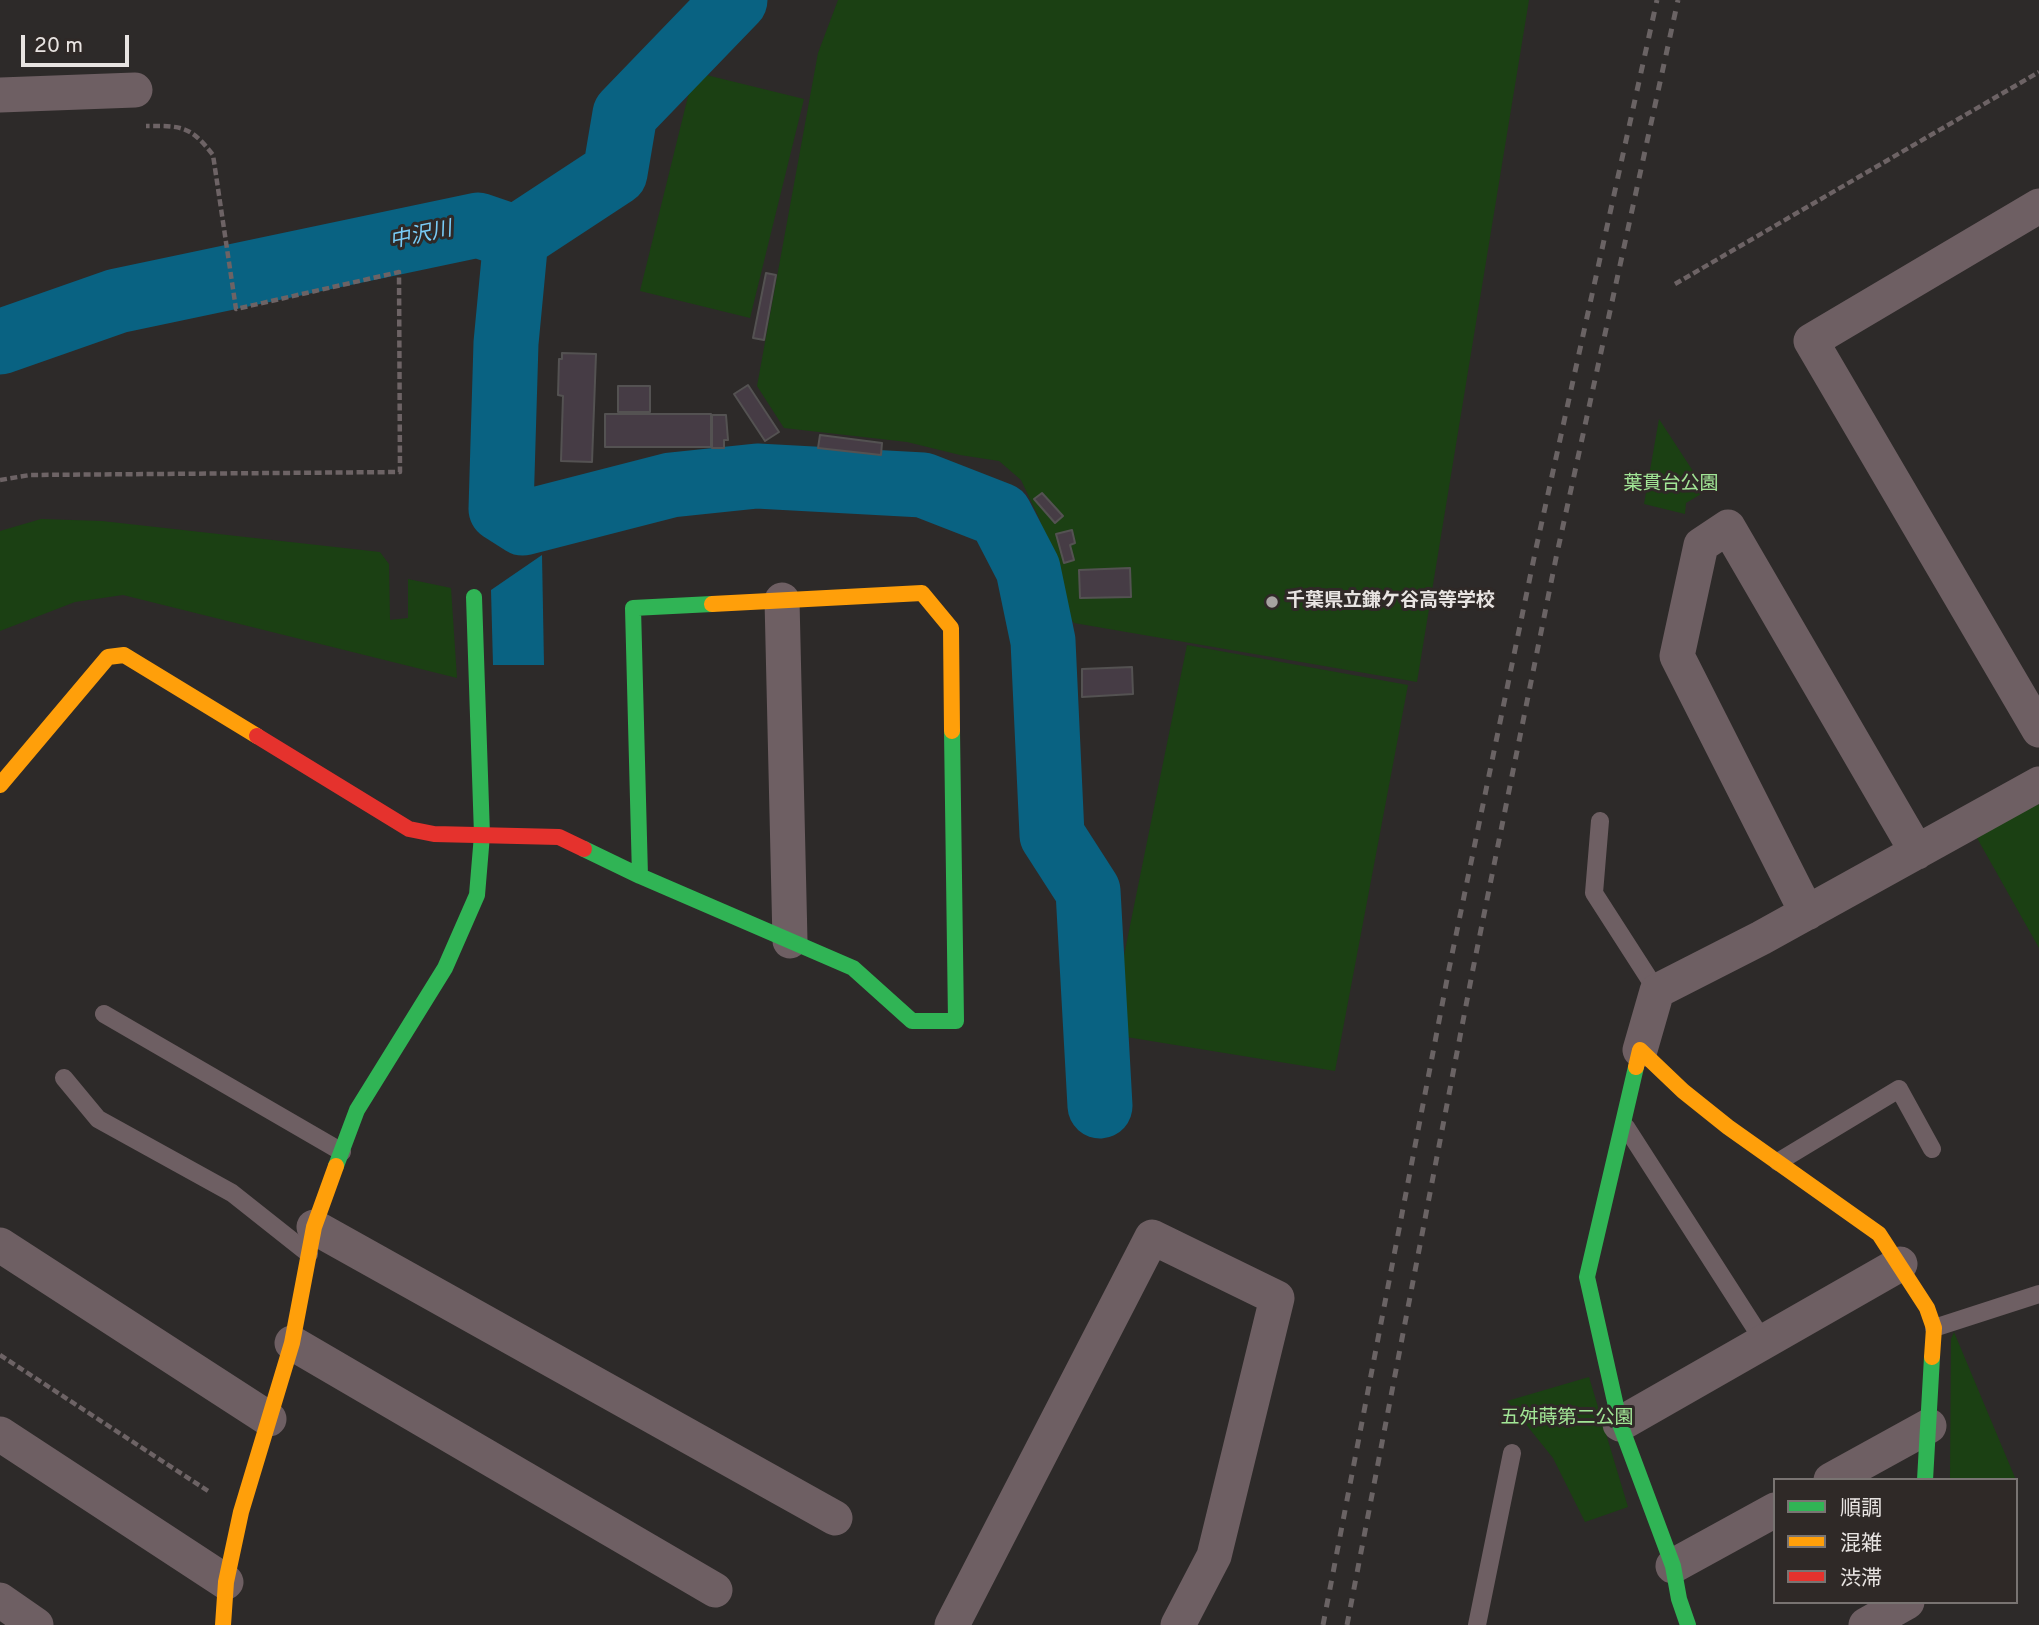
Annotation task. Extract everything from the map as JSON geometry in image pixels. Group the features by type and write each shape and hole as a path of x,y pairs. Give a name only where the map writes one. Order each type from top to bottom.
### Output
{"street":[{"path":"0,95 135,90"},
{"path":"2039,206 1811,341 2039,730"},
{"path":"1807,913 1676,656 1701,545 1728,527 1917,852"},
{"path":"0,785 108,657 124,655 409,829 434,834 559,837 640,876 853,968 912,1021 956,1021 951,628 922,593 633,608 640,876"},
{"path":"225,1624 226,1582 241,1513 292,1343 312,1240 342,1152 357,1110 445,968 477,895 482,835 474,597"},
{"path":"782,600 790,941"},
{"path":"1688,1625 1679,1599 1673,1566 1620,1424 1587,1277 1640,1050 1657,991 1807,913 2039,784"},
{"path":"1640,1050 1683,1091 1728,1128 1879,1234 1900,1264 1927,1308 1934,1328 1925,1478"},
{"path":"952,1625 1152,1237 1277,1298 1214,1556 1178,1625"},
{"path":"312,1240 835,1518"},
{"path":"0,1245 269,1419"},
{"path":"1620,1424 1900,1264"},
{"path":"292,1343 715,1590"},
{"path":"1834,1478 1929,1426"},
{"path":"0,1434 226,1582"},
{"path":"1673,1566 1773,1511"},
{"path":"0,1600 36,1625"},
{"path":"1866,1625 1904,1604"},
{"path":"1916,1604 1918,1625"}],"lane":[{"path":"1600,821 1594,893 1657,991"},
{"path":"104,1014 342,1152"},
{"path":"64,1078 98,1119 312,1240"},
{"path":"1778,1162 1899,1089 1932,1149"},
{"path":"1623,1121 1764,1342"},
{"path":"1934,1328 2039,1294"},
{"path":"1477,1625 1512,1453"}],"path":[{"path":"1675,284 2039,72"},
{"path":"0,480 30,475 400,471 399,272 236,309 213,155 200,138 180,126 141,126"},
{"path":"0,1355 241,1513"}],"green space":[{"path":"838,0 1529,0 1417,682 1074,623 1056,599 1040,520 1021,480 999,461 907,442 784,428 757,386 818,53"},
{"path":"694,72 804,99 750,318 640,291"},
{"name":"葉貫台公園","path":"1659,419 1706,491 1686,503 1685,514 1644,504"},
{"path":"41,519 102,521 380,552 389,564 390,620 408,618 408,579 451,588 457,678 123,595 75,602 0,631 0,531"},
{"path":"1187,645 1408,685 1335,1071 1108,1034"},
{"path":"2038,801 2039,806 2039,948 1977,838"},
{"path":"1954,1332 2015,1478 1950,1478 1951,1339"},
{"name":"五舛蒔第二公園","path":"1589,1377 1628,1507 1585,1522 1553,1458 1507,1401"}],"water":[{"path":"542,555 544,665 493,665 491,590"}],"building":[{"path":"766,273 776,275 764,340 753,338"},
{"path":"562,353 596,354 592,462 561,461 563,396 558,395 559,359 562,359"},
{"path":"748,385 779,432 765,441 734,394"},
{"path":"618,386 650,386 650,412 618,412"},
{"path":"605,414 711,414 711,447 605,447"},
{"path":"712,415 726,415 728,440 724,440 724,448 712,448"},
{"path":"820,435 882,443 881,455 818,448"},
{"path":"1042,493 1063,516 1055,523 1034,499"},
{"path":"1072,530 1075,543 1070,545 1074,560 1064,563 1056,534"},
{"path":"1130,568 1131,597 1080,598 1079,570"},
{"path":"1132,667 1133,694 1082,697 1082,669"}],"waterway":[{"name":"中沢川","path":"0,342 117,301 478,225 516,238 615,173 625,114 735,0"},
{"path":"516,238 506,343 501,509 523,523 671,485 757,476 923,485 1000,515 1028,569 1043,641 1052,835 1088,891 1100,1106"}],"railway":[{"path":"1323,1625 1449,969 1535,553 1657,0"},
{"path":"1347,1625 1473,969 1556,558 1678,0"}],"traffic: fast":[{"path":"336,1166 357,1110 445,968 477,895 482,835 474,597"},
{"path":"640,876 633,608 712,604"},
{"path":"584,849 853,968 912,1021 956,1021 952,731"},
{"path":"1636,1067 1587,1277 1620,1424 1673,1566 1679,1599 1688,1625"},
{"path":"1925,1478 1932,1357"}],"traffic: slow":[{"path":"712,604 922,593 951,628 952,731"},
{"path":"0,785 108,657 124,655 257,736"},
{"path":"1636,1067 1640,1050 1683,1091 1728,1127 1879,1234 1927,1308 1934,1328 1932,1357"},
{"path":"223,1625 226,1582 241,1512 292,1343 314,1227 336,1166"}],"traffic: jam":[{"path":"257,736 409,829 434,834 559,837 584,849"}],"place":[{"name":"千葉県立鎌ケ谷高等学校","path":"1272,602"}]}
